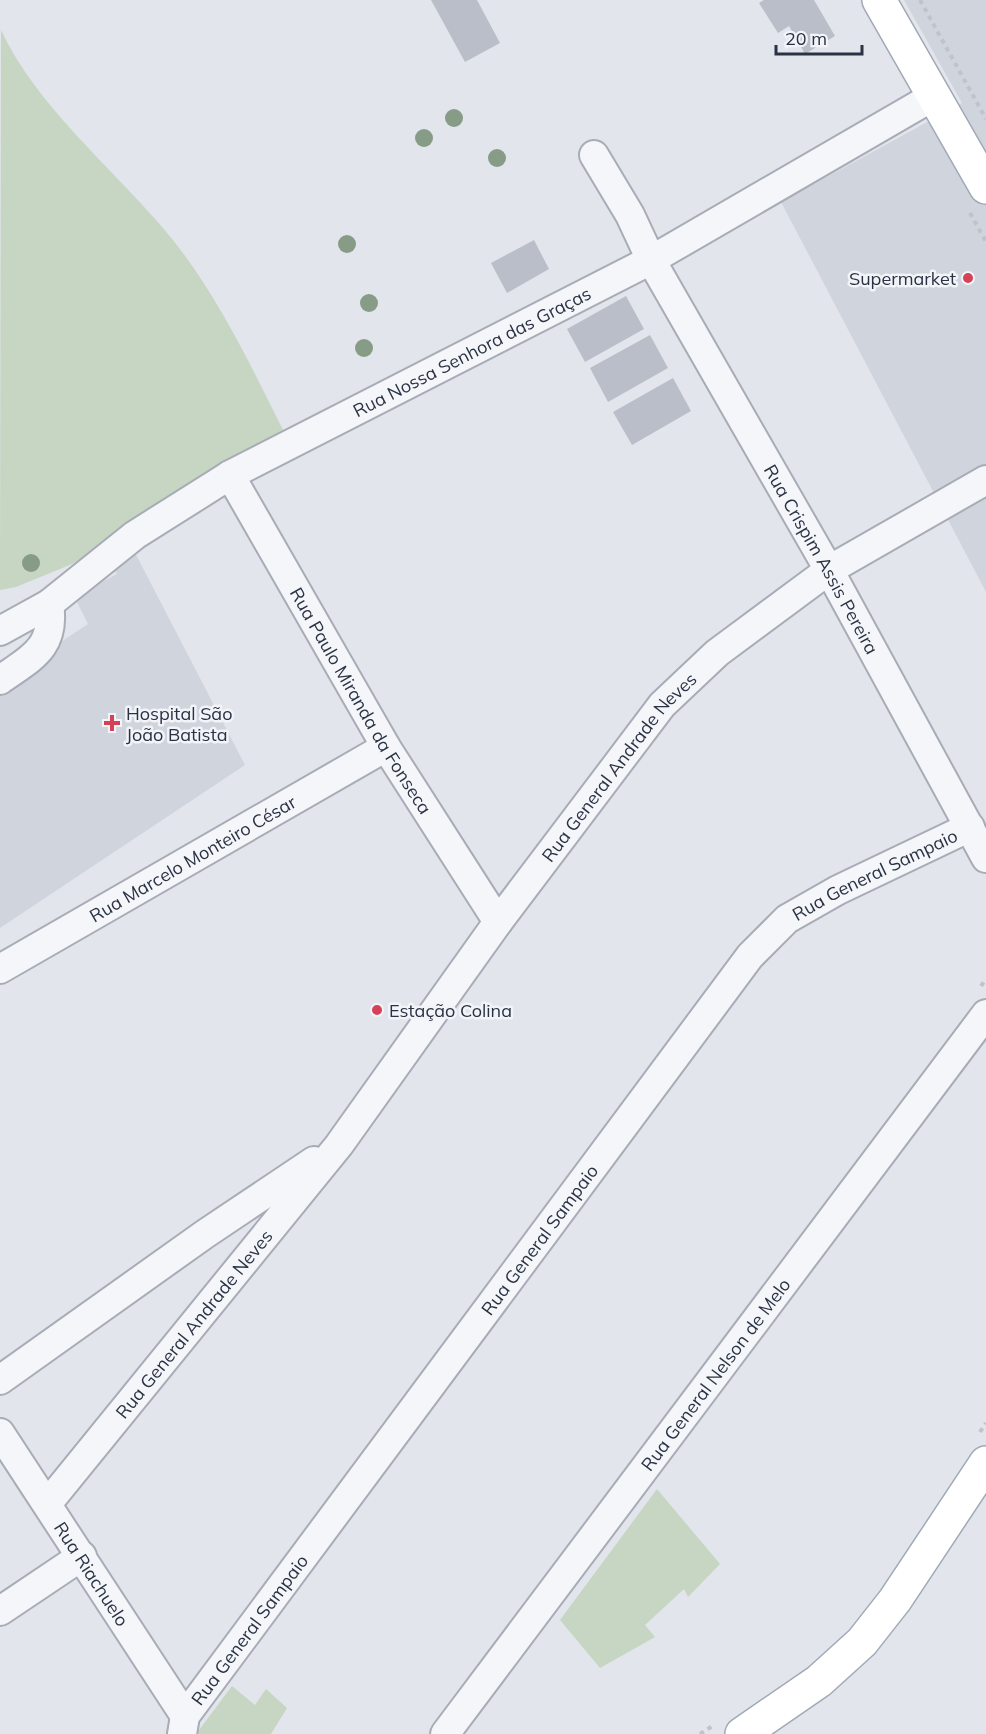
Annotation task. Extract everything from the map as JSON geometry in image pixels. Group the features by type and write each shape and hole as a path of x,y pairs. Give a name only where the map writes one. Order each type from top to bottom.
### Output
{"main road":[{"path":"879,0 986,187"},
{"path":"731,1727 819,1681 862,1642 895,1600 979,1453"}],"street":[{"name":"Rua Nossa Senhora das Graças","path":"7,623 49,604 135,535 230,475 651,260 934,96"},
{"name":"Rua Crispim Assis Pereira","path":"594,155 630,214 651,260 829,570 986,858"},
{"name":"Rua Paulo Miranda da Fonseca","path":"230,475 386,747 498,922"},
{"name":"Rua General Andrade Neves","path":"48,1503 339,1145 498,922 662,705 717,653 829,570 986,480"},
{"path":"0,680 43,649 50,624 49,604"},
{"name":"Rua Marcelo Monteiro César","path":"0,969 386,747"},
{"name":"Rua General Sampaio","path":"182,1728 750,956 787,919 838,890 970,827"},
{"name":"Rua General Nelson de Melo","path":"445,1734 986,1014"},
{"name":"Rua General Andrade Neves","path":"0,1380 206,1234 339,1145"},
{"name":"Rua Riachuelo","path":"0,1432 82,1556 182,1728"},
{"path":"0,1611 82,1556"}],"path":[{"path":"920,0 986,119"},
{"path":"979,1453 986,1423"},
{"path":"700,1734 731,1727"}],"shaded area":[{"path":"904,0 986,0 986,592 781,202 962,103"},
{"name":"Hospital São João Batista","path":"132,547 245,765 0,928 0,682 88,624 74,596 117,574 110,561"}],"green space":[{"path":"1,30 33,84 53,109 142,204 182,251 230,328 286,436 72,564 16,587 0,590"},
{"path":"657,1489 720,1564 688,1597 684,1589 645,1625 655,1637 600,1668 560,1620"},
{"path":"232,1686 255,1705 266,1689 287,1708 271,1734 196,1734"}],"building":[{"path":"431,0 477,0 500,43 465,62"},
{"path":"764,0 814,0 835,36 805,54 789,26 778,33 759,3"},
{"path":"534,240 549,269 507,293 491,263"},
{"path":"626,296 644,329 585,362 567,329"},
{"path":"650,335 668,368 608,402 590,368"},
{"path":"673,378 691,411 632,445 613,412"}],"place":[{"name":"Supermarket","path":"968,278"},
{"name":"Hospital São João Batista","path":"112,723"},
{"name":"Estação Colina","path":"377,1010"}]}
